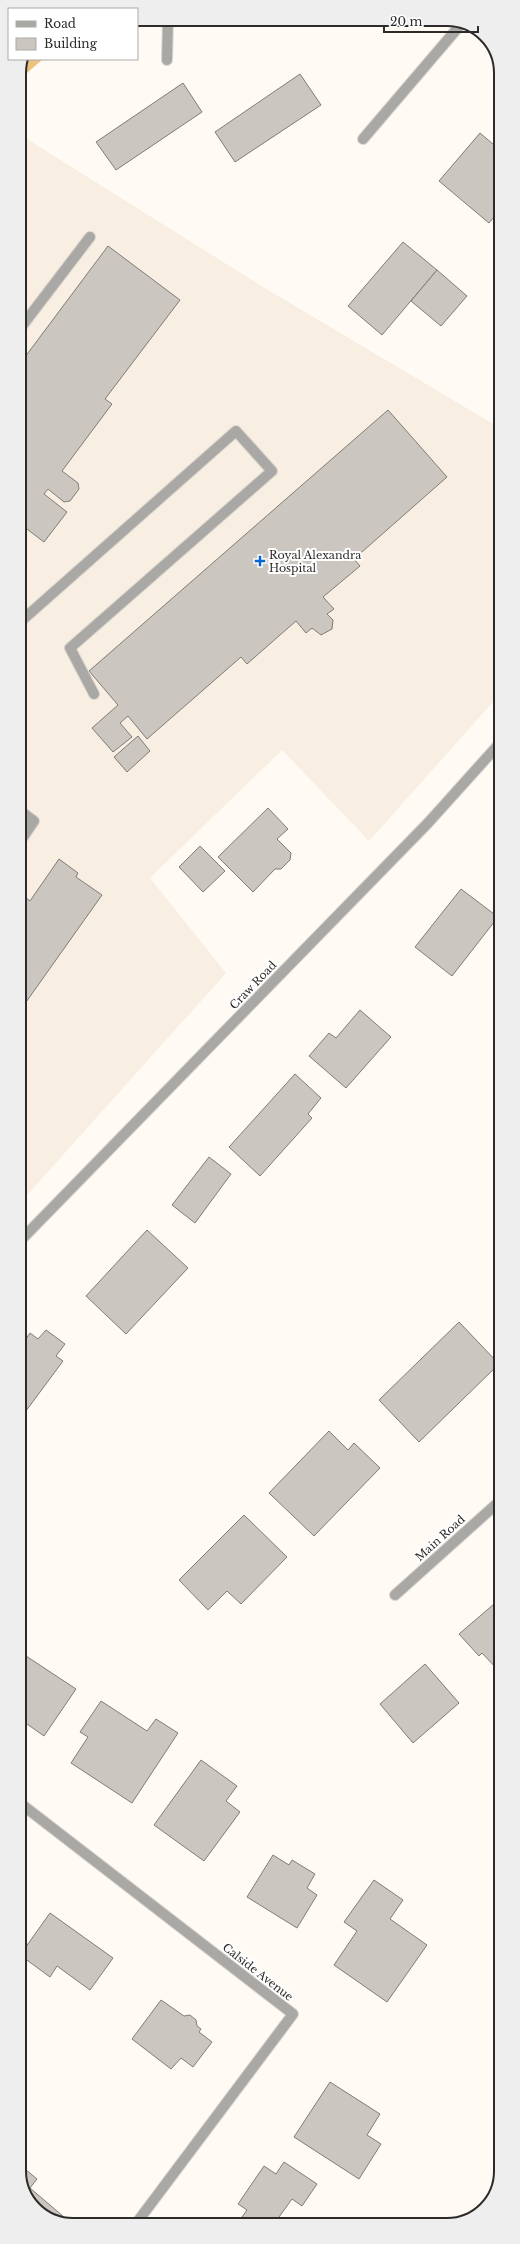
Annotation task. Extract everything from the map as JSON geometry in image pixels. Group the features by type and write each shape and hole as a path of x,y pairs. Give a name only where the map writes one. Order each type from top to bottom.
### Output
{"street":[{"path":"167,60 168,26"},
{"path":"363,139 458,28"},
{"path":"26,321 90,237"},
{"path":"26,617 236,431 272,470 70,648 94,694"},
{"name":"Craw Road","path":"26,1235 428,823 494,750"},
{"path":"26,815 34,821 26,832"},
{"name":"Main Road","path":"395,1595 494,1506"},
{"name":"Calside Avenue","path":"26,1808 293,2014 140,2218"}],"shaded area":[{"path":"28,60 42,60 26,74"},
{"name":"Royal Alexandra Hospital","path":"26,138 263,287 494,424 494,701 369,841 282,750 150,878 226,973 26,1196"}],"building":[{"path":"300,74 321,105 235,162 215,132"},
{"path":"183,83 202,112 116,170 96,142"},
{"path":"480,133 494,145 494,217 489,223 439,181"},
{"path":"403,242 437,270 382,335 348,306"},
{"path":"108,246 180,300 105,399 112,404 62,471 78,483 79,489 70,501 64,502 48,489 44,494 67,512 44,542 26,528 26,356"},
{"path":"437,270 467,296 441,326 411,301"},
{"path":"388,410 447,477 354,559 360,566 323,597 334,609 327,614 333,620 332,629 321,635 312,628 306,633 296,621 247,664 241,657 147,739 128,716 120,723 132,737 113,752 92,728 118,705 89,671"},
{"path":"138,736 150,751 127,772 114,757"},
{"path":"268,808 288,829 277,839 291,853 290,860 281,869 275,869 253,892 218,857"},
{"path":"200,846 225,871 203,892 179,867"},
{"path":"59,859 78,873 76,877 102,895 26,1002 26,898 30,901"},
{"path":"461,889 494,914 494,922 452,976 415,947"},
{"path":"360,1010 391,1037 346,1088 309,1056 329,1033 336,1038"},
{"path":"295,1074 321,1098 308,1114 312,1118 260,1176 229,1147"},
{"path":"209,1157 231,1174 195,1223 172,1205"},
{"path":"147,1230 188,1268 126,1334 86,1296"},
{"path":"459,1322 494,1359 494,1369 419,1442 379,1400"},
{"path":"46,1330 65,1344 56,1356 63,1361 26,1411 26,1339 30,1333 38,1339"},
{"path":"329,1431 348,1450 354,1443 380,1468 314,1536 269,1493"},
{"path":"244,1515 287,1557 241,1604 227,1591 208,1610 179,1580"},
{"path":"494,1604 494,1666 482,1653 479,1656 459,1634"},
{"path":"26,1656 76,1689 44,1736 26,1723"},
{"path":"425,1664 459,1703 413,1743 380,1704"},
{"path":"101,1701 147,1731 156,1719 178,1733 132,1803 71,1763 88,1737 80,1732"},
{"path":"201,1760 237,1786 226,1801 240,1812 204,1861 154,1825"},
{"path":"273,1855 289,1865 292,1860 315,1874 307,1888 317,1895 297,1928 247,1897"},
{"path":"374,1880 403,1900 390,1919 427,1945 387,2002 334,1965 357,1931 344,1922"},
{"path":"50,1913 113,1958 90,1990 57,1966 50,1977 26,1959 26,1947"},
{"path":"161,2000 184,2016 190,2015 196,2020 197,2026 201,2029 199,2032 212,2042 193,2067 181,2058 171,2069 132,2039"},
{"path":"330,2082 380,2114 367,2135 381,2144 359,2179 294,2137"},
{"path":"284,2162 317,2184 302,2206 292,2199 278,2218 241,2218 247,2210 238,2204 264,2166 276,2174"},
{"path":"26,2170 37,2179 30,2188 63,2217 49,2212 36,2200 32,2195 27,2180"}],"place":[{"name":"Royal Alexandra Hospital","path":"260,561"}]}
